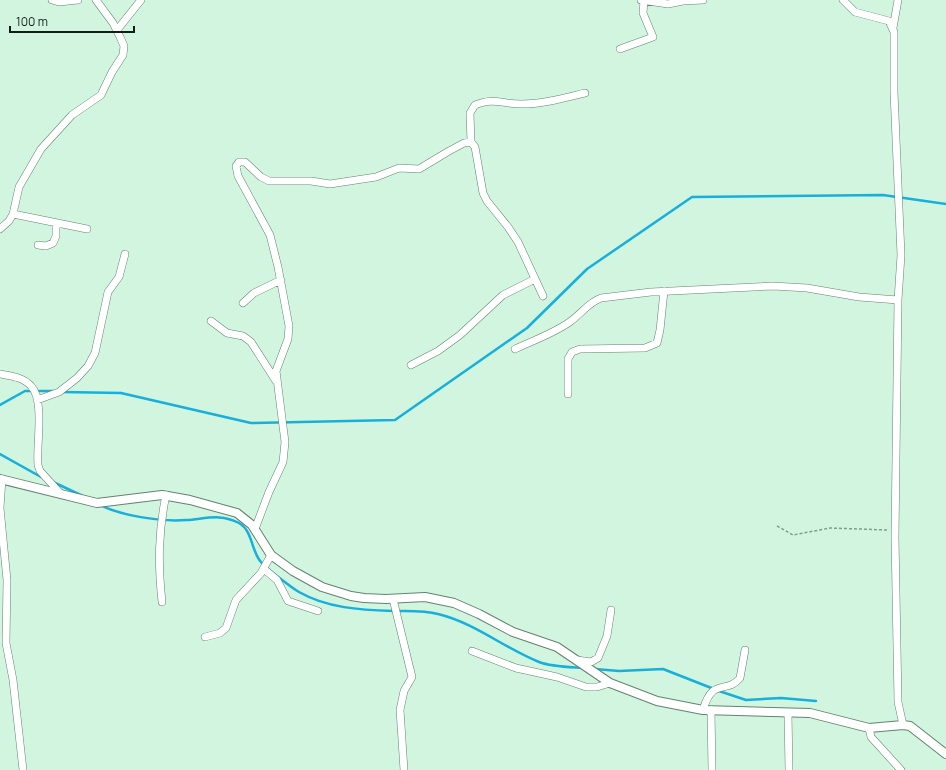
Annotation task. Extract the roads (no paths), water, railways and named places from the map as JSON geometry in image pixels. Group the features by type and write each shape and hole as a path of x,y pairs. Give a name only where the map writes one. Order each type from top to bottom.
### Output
{"street":[{"path":"52,0 59,2 78,0"},
{"path":"0,229 9,221 13,214 19,187 40,149 72,115 92,102 104,91 109,76 124,51 124,46 117,30 96,0"},
{"path":"117,30 141,0"},
{"path":"620,49 653,37 642,13 643,0 668,4 682,1 703,0"},
{"path":"843,0 855,12 885,20 893,28"},
{"path":"898,0 893,28 894,92 901,248 898,300 895,530 897,687 898,702 903,725"},
{"path":"543,296 515,238 487,201 478,173 475,147 471,142 469,117 471,109 475,105 490,100 519,104 539,103 585,93"},
{"path":"255,529 269,492 283,462 284,429 276,382 277,365 289,333 281,280 270,235 238,176 236,166 239,162 245,162 261,177 269,181 311,181 330,184 376,177 399,168 419,169 454,148 464,143 471,142"},
{"path":"13,214 87,229"},
{"path":"38,245 46,246 53,243 56,236 56,223"},
{"path":"37,400 59,392 77,378 88,366 95,353 108,292 119,277 125,254"},
{"path":"411,365 438,350 460,335 503,295 536,279"},
{"path":"243,304 254,294 281,280"},
{"path":"515,349 561,327 572,320 594,301 601,298 664,291 786,286 859,297 898,300"},
{"path":"568,394 568,359 572,352 580,349 645,348 657,343 660,330 664,291"},
{"path":"211,321 227,333 243,336 251,342 276,382"},
{"path":"0,374 16,377 25,381 35,391 39,418 38,465 40,471 61,495"},
{"path":"23,770 13,680 6,643 7,580 0,514 1,479 97,503 166,495 237,513 245,518 255,529 271,555 312,582 334,592 364,598 393,599 425,597 454,603 513,632 557,647 610,683 657,701 707,710 810,713 869,728 903,725 915,729 946,754"},
{"path":"162,602 158,551 161,519 166,495"},
{"path":"205,637 222,632 226,628 236,600 264,569 271,555"},
{"path":"264,569 277,580 288,601 318,611"},
{"path":"393,599 412,677 404,691 400,710 404,770"},
{"path":"577,660 591,662 598,658 607,636 611,610"},
{"path":"712,770 707,710 709,694 714,689 733,684 740,678 745,650"},
{"path":"472,651 516,668 557,677 586,687 597,687 610,683"},
{"path":"788,712 789,770"},
{"path":"869,728 873,740 901,770"}],"waterway":[{"path":"62,392 121,393 251,423 395,420 527,328 587,269 692,197 883,195 946,204"},
{"path":"0,405 25,391 53,391"},
{"path":"0,454 41,477"},
{"path":"53,482 85,497"},
{"path":"100,505 119,512 154,519 176,520 219,517 232,520 239,523 247,531 255,552 264,565 299,592 321,602 356,609 381,611 421,611 438,614 452,618 477,629 514,650 544,664 584,668"},
{"path":"595,669 619,671 663,669 714,689"},
{"path":"719,691 746,700 781,698 816,701"}]}
